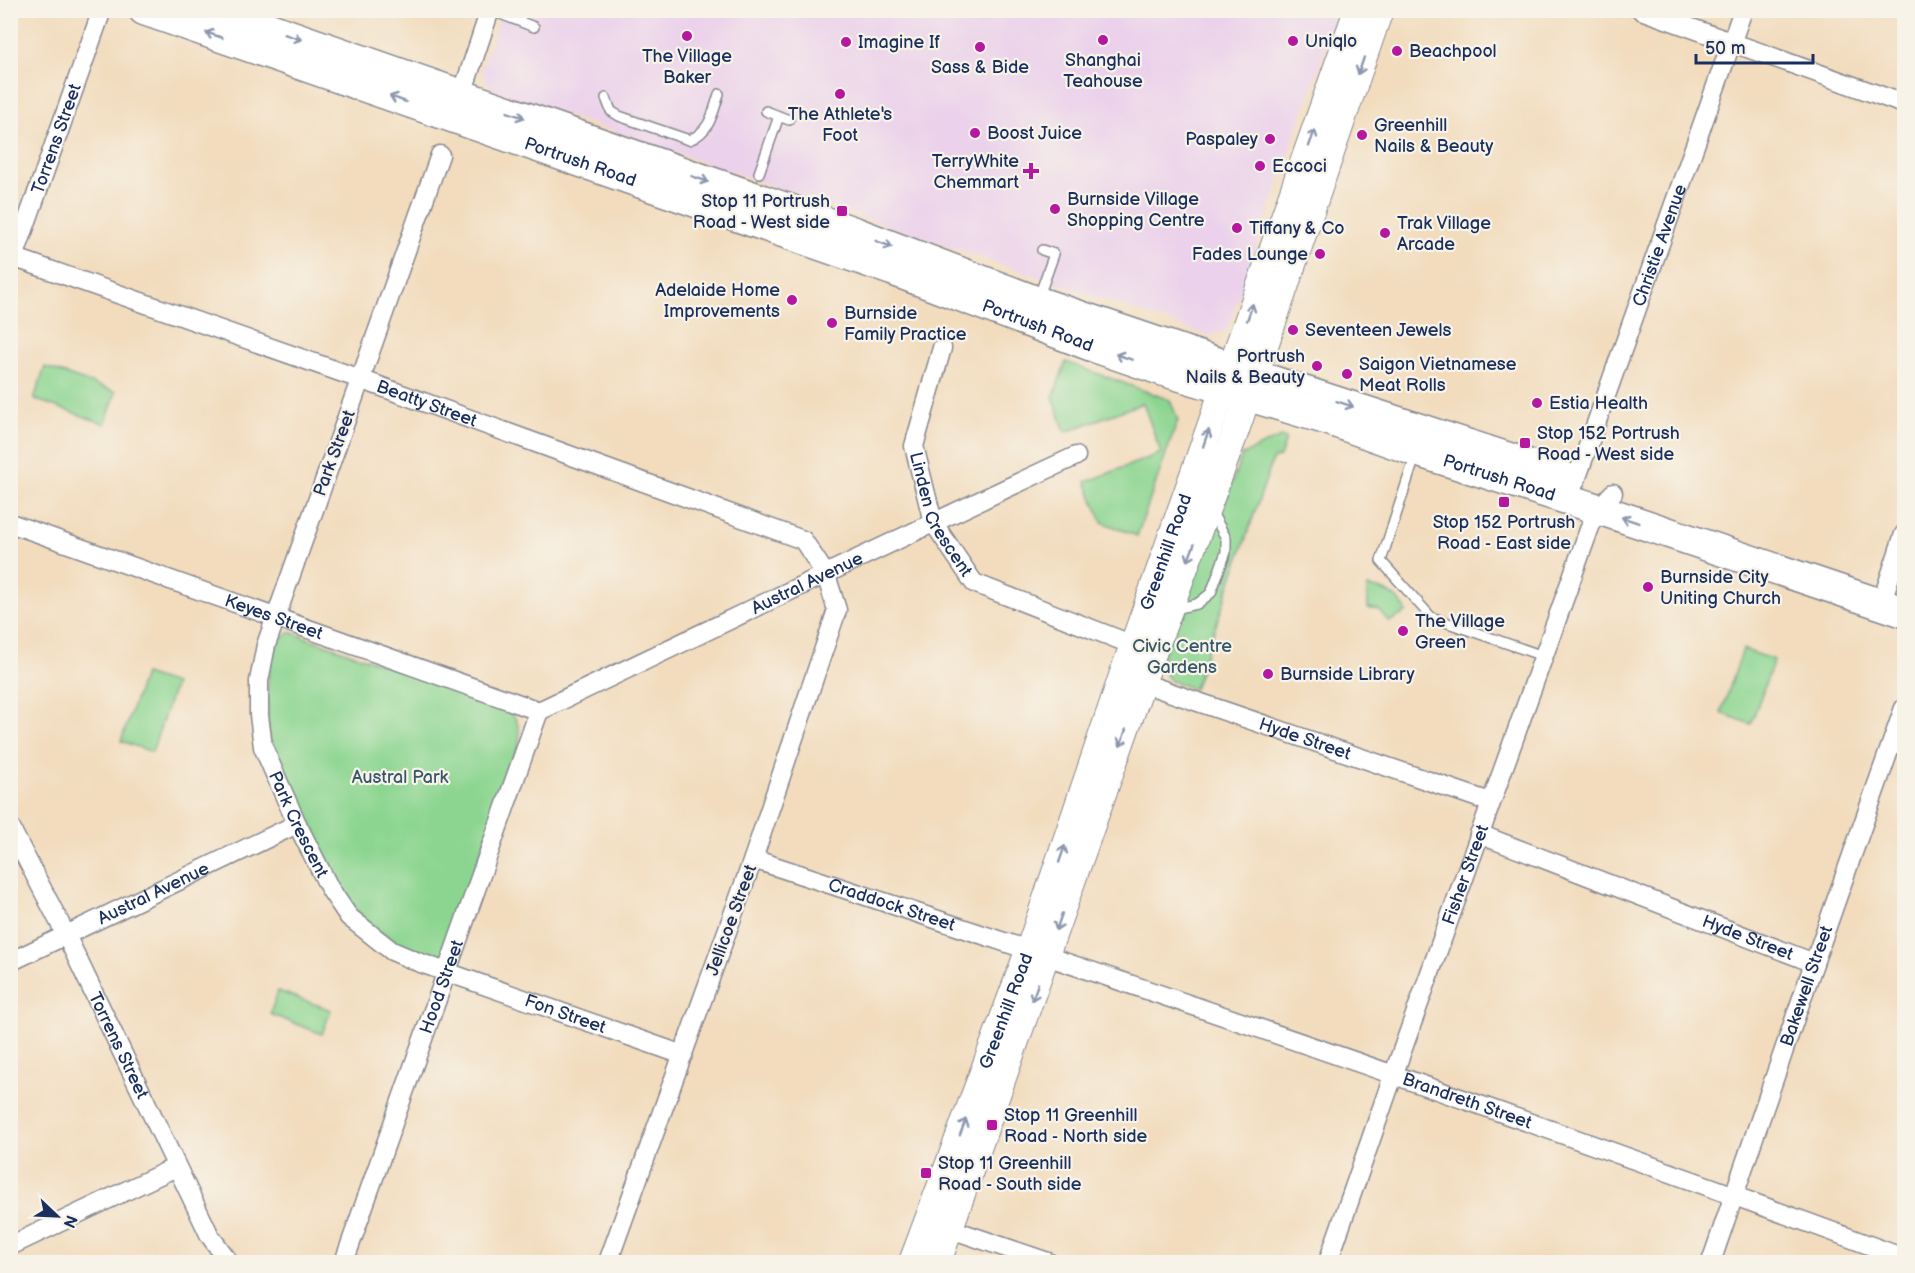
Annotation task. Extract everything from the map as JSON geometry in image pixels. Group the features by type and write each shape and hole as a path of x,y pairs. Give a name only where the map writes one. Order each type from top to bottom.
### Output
{"highway":[{"name":"Portrush Road","path":"144,10 854,232 1038,302 1329,420 1416,451 1606,501 1894,599"},
{"name":"Portrush Road","path":"218,10 457,108 1097,348 1239,382 1576,480 1606,501"}],"main road":[{"name":"Greenhill Road","path":"1132,679 1133,645 1239,382 1370,12"},
{"name":"Greenhill Road","path":"912,1263 938,1225 1038,953 1132,679 1170,609 1208,506 1239,382"},
{"name":"Greenhill Road","path":"938,1225 938,1263"}],"street":[{"name":"Torrens Street","path":"12,260 102,10"},
{"path":"457,108 490,10"},
{"path":"1641,10 1905,104"},
{"name":"Christie Avenue","path":"1576,480 1743,10"},
{"name":"Park Street","path":"276,616 441,155"},
{"name":"Beatty Street","path":"12,260 360,379 803,540 826,575"},
{"name":"Linden Crescent","path":"942,348 914,446 933,522 974,583 1133,645"},
{"name":"Austral Avenue","path":"539,711 1076,456"},
{"name":"Fisher Street","path":"1328,1263 1543,656 1606,501"},
{"name":"Keyes Street","path":"10,523 539,711"},
{"path":"1894,599 1905,534"},
{"name":"Jellicoe Street","path":"608,1263 753,859 837,610 826,575"},
{"name":"Park Crescent","path":"276,616 266,645 259,681 259,715 263,747 297,824 330,889 349,916 392,951 447,972"},
{"name":"Hyde Street","path":"1132,679 1490,802"},
{"name":"Bakewell Street","path":"1711,1263 1905,708"},
{"name":"Hood Street","path":"344,1263 539,711"},
{"name":"Austral Avenue","path":"10,962 297,824"},
{"name":"Torrens Street","path":"10,827 66,935 210,1236 229,1263"},
{"name":"Hyde Street","path":"1479,834 1814,963"},
{"name":"Craddock Street","path":"753,859 1038,953"},
{"name":"Brandreth Street","path":"1038,953 1735,1195 1905,1258"},
{"name":"Fon Street","path":"447,972 683,1055"},
{"path":"10,1246 176,1167"},
{"path":"938,1225 1048,1263"}],"lane":[{"path":"490,10 534,27"},
{"path":"606,98 611,111 619,116 689,140 704,132 709,125 719,94"},
{"path":"766,111 789,120"},
{"path":"759,173 779,116"},
{"path":"704,132 714,136"},
{"path":"1038,302 1054,254 1042,250"},
{"path":"1416,451 1381,561 1431,617 1543,656"}],"shaded area":[{"name":"Burnside Village Shopping Centre","path":"1325,10 1334,24 1227,330 1209,336 491,89 481,71 502,11"}],"green space":[{"path":"1066,362 1170,400 1178,420 1137,536 1102,522 1086,482 1161,453 1143,403 1065,432 1053,397"},
{"path":"45,367 116,392 105,424 34,399"},
{"name":"Civic Centre Gardens","path":"1280,437 1286,439 1280,457 1273,459 1194,689 1171,681 1159,667 1211,524 1223,508 1242,455"},
{"path":"1367,587 1380,589 1390,594 1407,612 1389,622 1379,610 1368,608"},
{"name":"Austral Park","path":"290,632 508,709 516,720 520,734 519,744 442,962 399,947 352,908 339,888 269,739 267,695 270,660 280,639"},
{"path":"1743,649 1774,660 1751,724 1721,713"},
{"path":"144,674 175,684 152,752 121,741"},
{"path":"278,991 331,1010 322,1034 270,1014"}],"place":[{"name":"The Village Baker","path":"687,36"},
{"name":"Shanghai Teahouse","path":"1103,40"},
{"name":"Uniqlo","path":"1293,41"},
{"name":"Imagine If","path":"846,42"},
{"name":"Sass & Bide","path":"980,47"},
{"name":"Beachpool","path":"1397,51"},
{"name":"The Athlete's Foot","path":"840,94"},
{"name":"Boost Juice","path":"975,133"},
{"name":"Greenhill Nails & Beauty","path":"1362,135"},
{"name":"Paspaley","path":"1270,139"},
{"name":"Eccoci","path":"1260,166"},
{"name":"TerryWhite Chemmart","path":"1031,171"},
{"name":"Burnside Village Shopping Centre","path":"1055,209"},
{"name":"Stop 11 Portrush Road - West side","path":"842,211"},
{"name":"Tiffany & Co","path":"1237,228"},
{"name":"Trak Village Arcade","path":"1385,233"},
{"name":"Fades Lounge","path":"1320,254"},
{"name":"Adelaide Home Improvements","path":"792,300"},
{"name":"Burnside Family Practice","path":"832,323"},
{"name":"Seventeen Jewels","path":"1293,330"},
{"name":"Portrush Nails & Beauty","path":"1317,366"},
{"name":"Saigon Vietnamese Meat Rolls","path":"1347,374"},
{"name":"Estia Health","path":"1537,403"},
{"name":"Stop 152 Portrush Road - West side","path":"1525,443"},
{"name":"Stop 152 Portrush Road - East side","path":"1504,502"},
{"name":"Burnside City Uniting Church","path":"1648,587"},
{"name":"The Village Green","path":"1403,631"},
{"name":"Burnside Library","path":"1268,674"},
{"name":"Stop 11 Greenhill Road - North side","path":"992,1125"},
{"name":"Stop 11 Greenhill Road - South side","path":"926,1173"}]}
